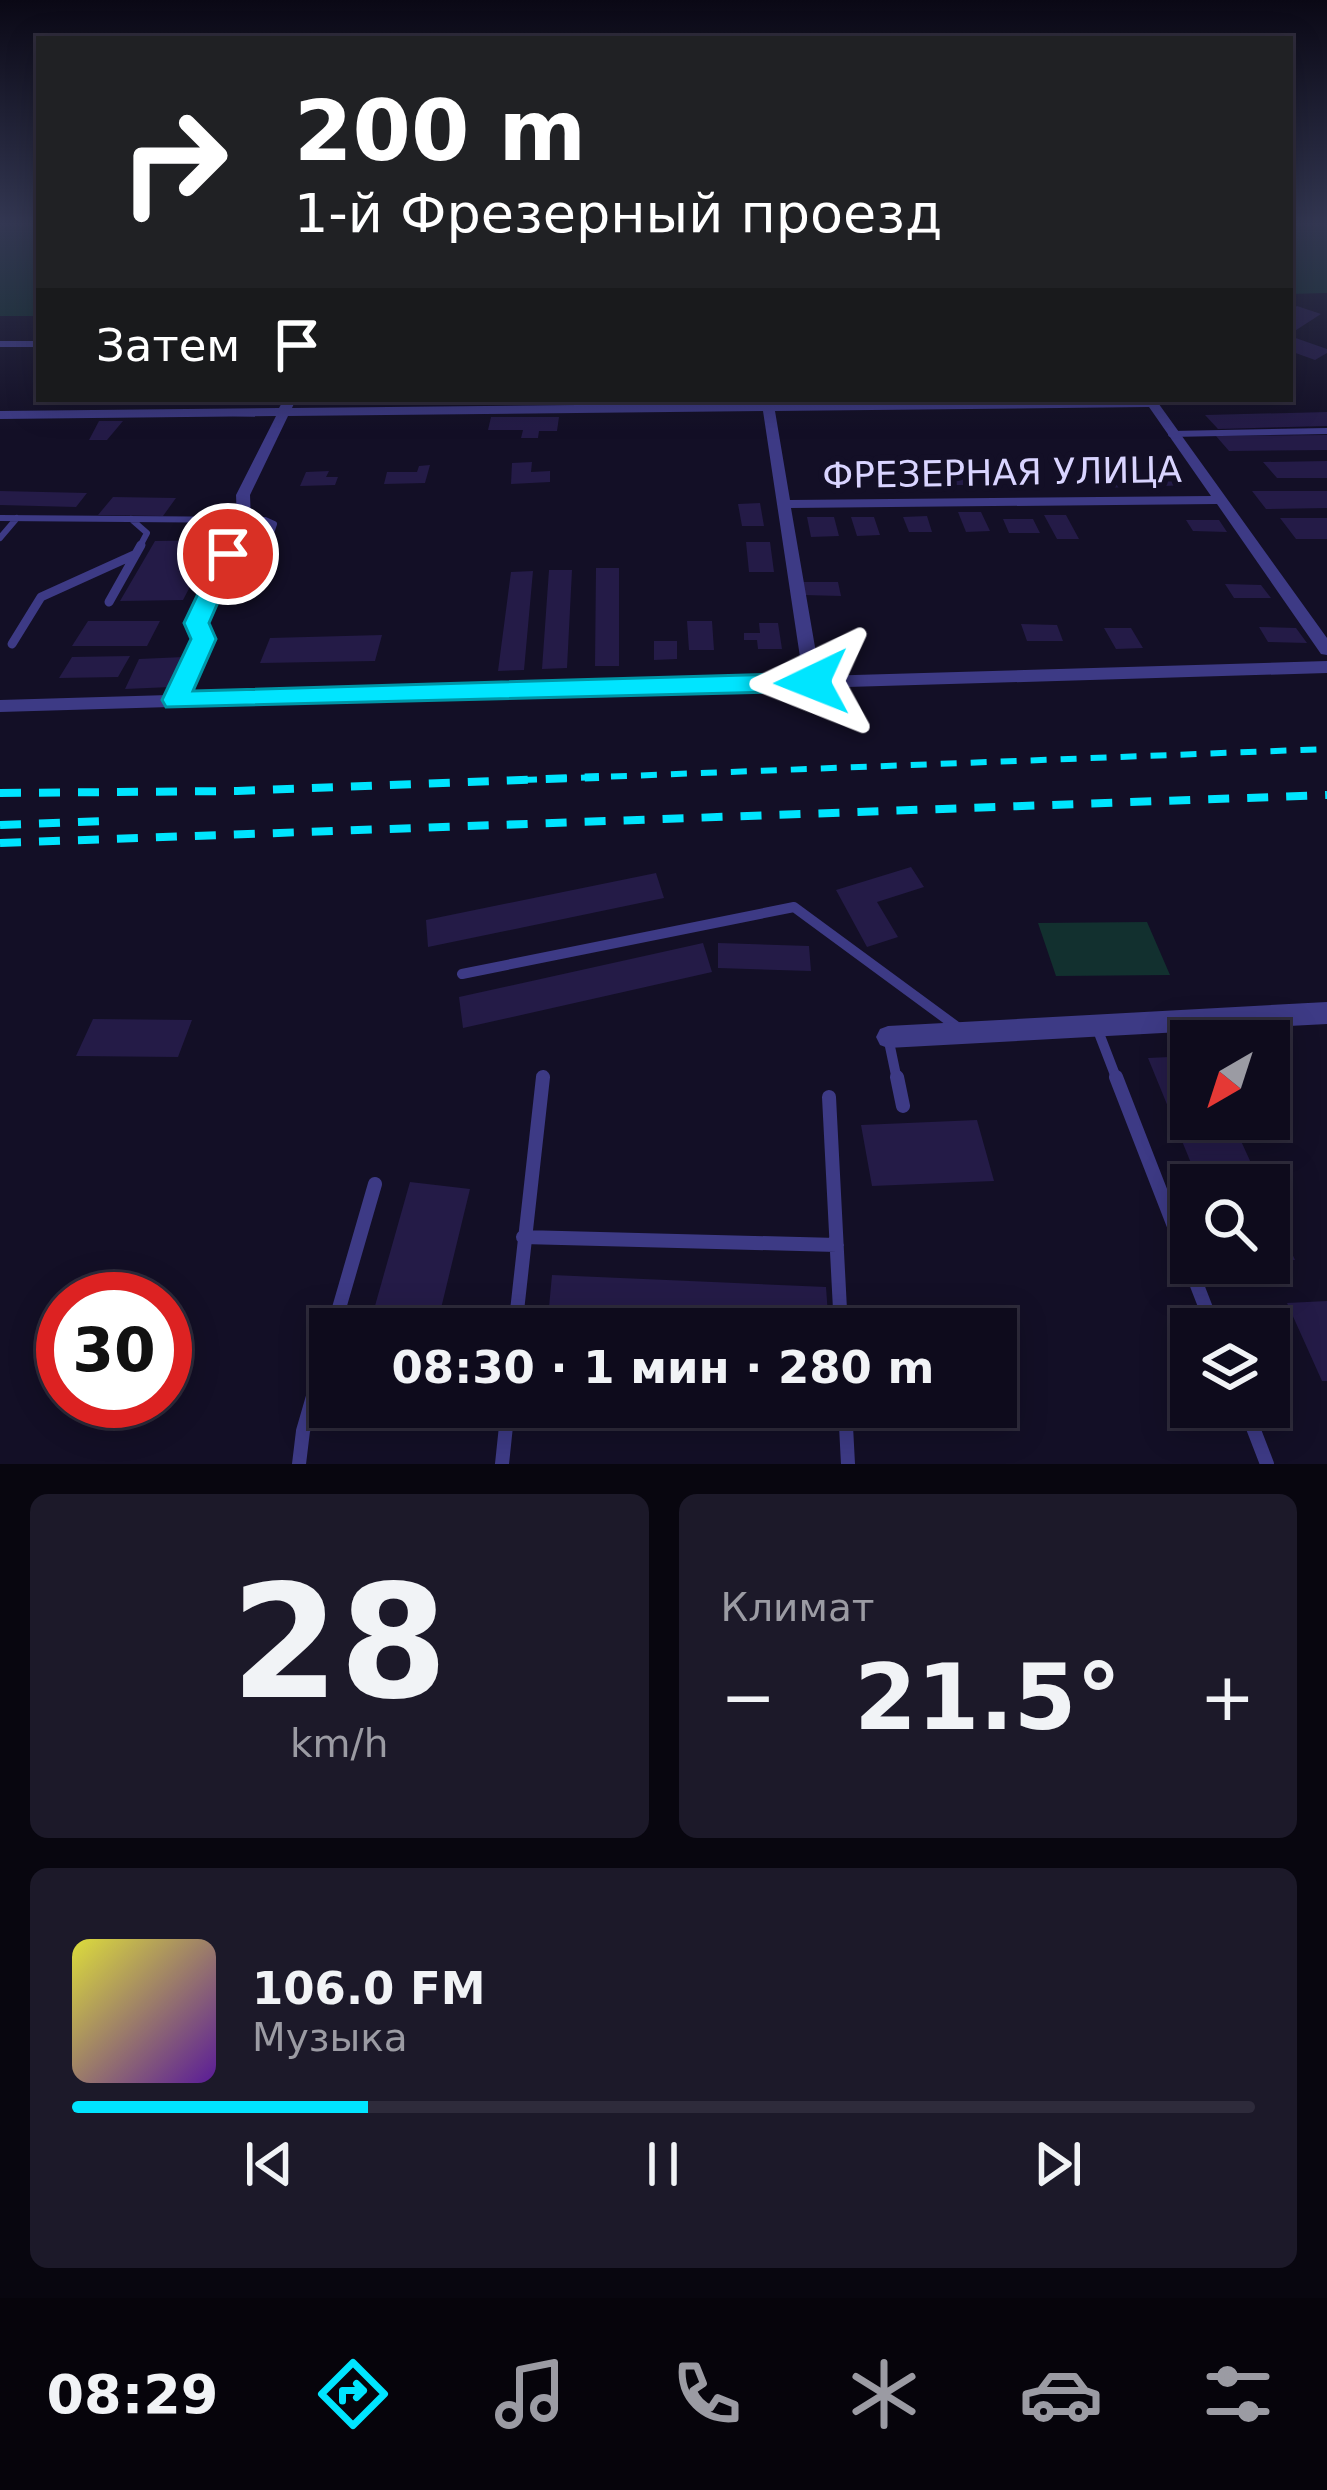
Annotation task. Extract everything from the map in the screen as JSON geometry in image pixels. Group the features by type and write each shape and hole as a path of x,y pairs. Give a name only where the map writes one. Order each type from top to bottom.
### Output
{"street":[{"path":"0,344 36,344"},
{"path":"0,416 286,406 1023,402"},
{"path":"1152,402 1327,650"},
{"path":"768,404 812,682"},
{"path":"175,700 203,639 196,623 244,520 243,495 286,406"},
{"name":"ФРЕЗЕРНАЯ УЛИЦА","path":"785,504 1220,500"},
{"path":"0,706 1327,667"},
{"path":"888,1037 1327,1013"}],"lane":[{"path":"1171,434 1327,431"},
{"path":"0,518 265,520 274,524 271,532"},
{"path":"0,538 17,518"},
{"path":"109,602 147,533 131,519"},
{"path":"12,644 41,597 136,554"},
{"path":"462,974 794,907 964,1032"},
{"path":"1097,1028 1206,1308"},
{"path":"888,1037 903,1106"},
{"path":"516,1308 543,1076"},
{"path":"829,1097 840,1308"},
{"path":"339,1308 375,1184"},
{"path":"523,1237 837,1245"},
{"path":"299,1464 309,1411"},
{"path":"502,1464 506,1428"},
{"path":"846,1428 848,1464"},
{"path":"1253,1428 1267,1464"}],"green space":[{"path":"0,293 36,293 36,316 0,316"},
{"path":"1147,922 1170,975 1056,976 1038,923"}],"building":[{"path":"1297,306 1321,314 1293,332 1293,308"},
{"path":"1293,337 1327,349 1315,360 1293,352"},
{"path":"1327,412 1327,426 1218,429 1205,415"},
{"path":"491,417 559,417 557,431 521,438 523,430 488,430"},
{"path":"99,421 123,421 107,440 89,440"},
{"path":"1327,435 1327,450 1229,451 1216,436"},
{"path":"1327,461 1327,478 1277,478 1263,462"},
{"path":"532,462 531,472 550,471 550,482 511,484 512,463"},
{"path":"430,465 425,483 384,484 387,472 417,472 419,466"},
{"path":"1000,466 1023,466 1032,484 1009,484"},
{"path":"1151,468 1174,468 1187,485 1164,486"},
{"path":"329,471 326,477 338,477 335,485 300,486 306,472"},
{"path":"928,473 964,473 970,485 933,485"},
{"path":"1092,473 1122,473 1132,487 1101,488"},
{"path":"0,491 87,493 76,507 0,505"},
{"path":"1252,491 1327,491 1327,508 1266,509"},
{"path":"113,497 176,498 163,516 98,515"},
{"path":"760,503 764,526 742,526 738,504"},
{"path":"958,512 981,512 990,531 966,532"},
{"path":"1044,515 1066,515 1079,539 1057,539"},
{"path":"927,516 932,532 909,532 903,517"},
{"path":"807,517 834,517 839,536 811,537"},
{"path":"851,517 874,517 880,535 857,536"},
{"path":"1280,518 1327,518 1327,539 1296,539"},
{"path":"1003,519 1033,519 1040,533 1009,533"},
{"path":"1186,520 1219,520 1227,532 1193,531"},
{"path":"222,540 212,560 204,560 183,600 120,601 155,541"},
{"path":"746,542 770,542 774,572 749,572"},
{"path":"596,568 619,568 619,666 595,666"},
{"path":"549,570 572,570 567,668 542,669"},
{"path":"533,571 524,670 498,671 511,572"},
{"path":"803,582 838,582 841,596 804,595"},
{"path":"1225,584 1261,585 1271,598 1234,598"},
{"path":"88,621 160,621 147,646 72,646"},
{"path":"687,621 712,621 714,650 689,650"},
{"path":"759,623 778,623 782,649 758,649 757,640 744,640 744,633 760,633"},
{"path":"1021,624 1057,625 1063,641 1027,641"},
{"path":"1259,627 1296,628 1307,643 1268,642"},
{"path":"1104,628 1131,628 1143,648 1116,649"},
{"path":"382,635 375,661 260,663 270,638"},
{"path":"654,641 677,641 677,659 654,660"},
{"path":"130,656 118,677 59,678 72,657"},
{"path":"184,657 171,687 125,689 139,659"},
{"path":"911,867 924,887 877,902 898,937 867,947 836,890"},
{"path":"656,873 664,898 428,947 426,920"},
{"path":"703,943 712,972 463,1028 459,997"},
{"path":"718,943 809,946 811,971 718,968"},
{"path":"93,1019 192,1020 178,1057 76,1056"},
{"path":"1170,1057 1170,1112 1148,1058"},
{"path":"977,1120 994,1181 872,1186 861,1125"},
{"path":"1182,1140 1241,1140 1251,1164 1191,1164"},
{"path":"410,1182 470,1189 441,1308 374,1308"},
{"path":"552,1275 826,1287 828,1308 549,1308"},
{"path":"1327,1301 1327,1381 1322,1381 1287,1303"}],"railway":[{"path":"599,777 1327,749"},
{"path":"0,793 237,791 599,777"},
{"path":"521,780 599,777"},
{"path":"0,843 1327,795"},
{"path":"0,825 108,821"}],"route":[{"path":"228,554 196,623 203,639 175,700 812,682"}]}
